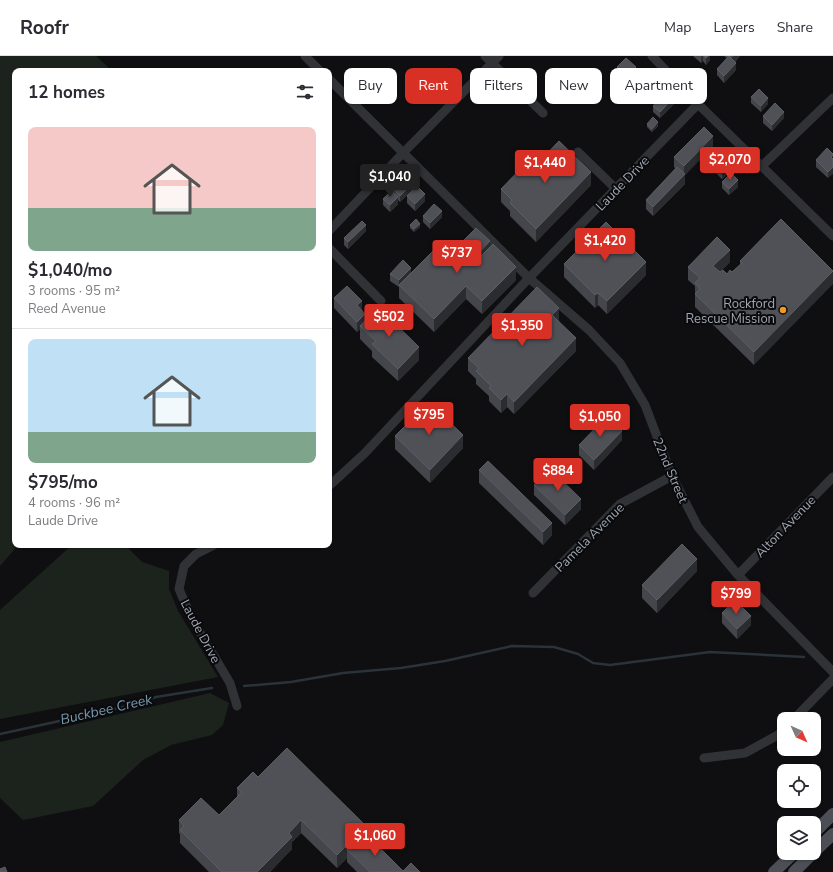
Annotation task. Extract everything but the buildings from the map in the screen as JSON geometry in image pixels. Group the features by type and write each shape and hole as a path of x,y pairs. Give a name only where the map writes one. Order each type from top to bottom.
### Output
{"main road":[{"path":"821,826 833,814"},
{"path":"821,846 833,834"},
{"path":"774,872 787,860"},
{"path":"794,872 807,860"}],"street":[{"path":"305,56 317,68"},
{"path":"485,56 542,113"},
{"path":"332,228 403,153 499,56"},
{"path":"652,56 664,68"},
{"name":"22nd Street","path":"332,82 529,278 589,330 620,362 645,405 672,476 698,527 738,575 833,672"},
{"path":"762,166 833,98"},
{"path":"698,104 833,236"},
{"name":"Laude Drive","path":"332,483 365,453 529,278 698,104"},
{"path":"578,152 616,189"},
{"path":"332,251 381,301"},
{"name":"Pamela Avenue","path":"533,593 620,504 672,476"},
{"name":"Alton Avenue","path":"738,575 833,477"},
{"name":"Laude Drive","path":"208,548 196,554 184,566 179,589 192,619 230,683 237,706"},
{"path":"801,712 833,679"},
{"path":"704,758 745,753 777,736"}],"shaded area":[{"path":"0,56 96,56 109,68 12,68 12,548 15,548 0,566"},
{"path":"69,548 128,548 142,562 169,571 169,589 178,611 218,677 0,719 0,610"},
{"path":"210,693 229,703 223,725 212,735 171,745 143,760 93,806 23,820 0,798 0,742"}],"waterway":[{"path":"244,686 291,682 343,673 401,668 445,661 512,646 554,647 578,654 593,663 610,665 710,652 804,657"},
{"name":"Buckbee Creek","path":"0,734 128,706 156,697 212,688"}],"place":[{"name":"Rockford Rescue Mission","path":"783,310"}]}
